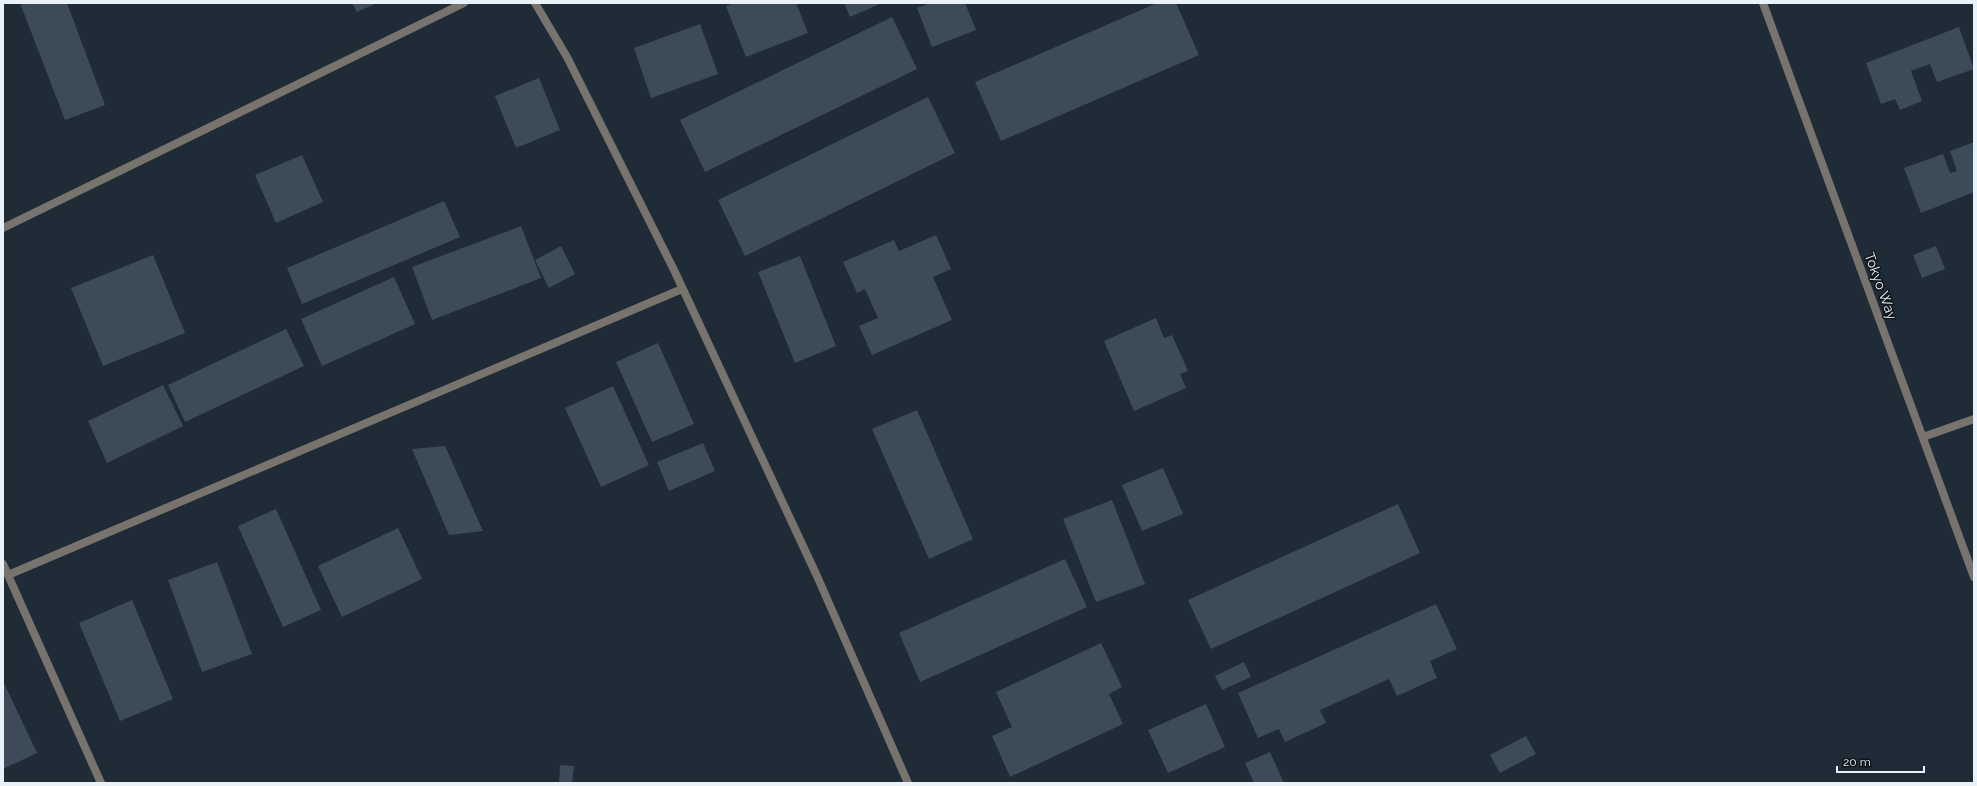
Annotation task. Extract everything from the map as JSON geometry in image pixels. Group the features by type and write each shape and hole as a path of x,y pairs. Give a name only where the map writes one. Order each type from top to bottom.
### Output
{"street":[{"path":"3,228 464,3"},
{"path":"535,3 567,58 682,289 817,576 908,783"},
{"name":"Tokyo Way","path":"1763,3 1974,577"},
{"path":"8,575 682,289"},
{"path":"1922,437 1974,419"},
{"path":"3,564 101,783"}],"building":[{"path":"20,3 67,3 105,105 65,120"},
{"path":"352,3 377,3 357,12"},
{"path":"734,3 796,3 808,33 746,57 726,6"},
{"path":"844,3 882,3 850,17"},
{"path":"930,3 965,3 976,30 932,47 917,8"},
{"path":"1157,3 1176,3 1199,55 1001,141 975,82"},
{"path":"892,17 917,69 705,172 680,120"},
{"path":"700,24 718,74 651,98 634,48"},
{"path":"1959,27 1974,69 1937,82 1930,64 1911,71 1922,101 1900,110 1895,99 1881,104 1866,63"},
{"path":"539,78 560,130 516,148 495,96"},
{"path":"928,97 955,153 745,256 718,200"},
{"path":"1974,142 1974,192 1921,213 1904,168 1943,154 1950,173 1957,171 1950,151"},
{"path":"302,155 323,202 276,223 255,175"},
{"path":"444,201 460,237 302,304 287,268"},
{"path":"521,226 541,278 432,320 412,267"},
{"path":"936,235 951,269 933,277 952,320 872,355 859,326 878,318 865,289 857,293 843,262 894,240 899,251"},
{"path":"561,246 575,274 549,288 535,260"},
{"path":"1936,246 1945,269 1922,278 1913,255"},
{"path":"153,255 185,333 103,366 71,288"},
{"path":"800,256 836,346 795,363 758,272"},
{"path":"394,277 415,324 322,366 301,319"},
{"path":"1156,318 1164,338 1172,335 1188,371 1180,374 1186,388 1134,411 1104,341"},
{"path":"286,329 304,366 185,422 168,385"},
{"path":"658,343 694,424 652,442 616,362"},
{"path":"163,385 183,426 107,463 88,421"},
{"path":"613,386 649,465 601,487 565,408"},
{"path":"917,410 973,539 929,559 872,429"},
{"path":"703,443 715,471 669,491 657,462"},
{"path":"445,446 483,531 449,535 412,449"},
{"path":"1163,468 1183,514 1142,531 1122,485"},
{"path":"1112,500 1145,584 1096,602 1063,519"},
{"path":"1398,504 1420,553 1211,649 1188,600"},
{"path":"276,509 321,610 283,627 238,526"},
{"path":"398,528 422,579 342,617 318,566"},
{"path":"1065,559 1087,607 920,682 899,633"},
{"path":"217,562 252,654 202,672 168,580"},
{"path":"132,600 173,699 120,721 79,623"},
{"path":"1436,604 1457,649 1430,661 1437,678 1397,696 1389,679 1320,710 1326,723 1285,742 1279,729 1258,738 1238,693"},
{"path":"1101,643 1122,687 1109,694 1123,724 1010,777 992,736 1012,727 996,692"},
{"path":"1244,662 1251,677 1222,690 1215,676"},
{"path":"3,681 37,753 3,769"},
{"path":"1206,704 1225,747 1168,773 1148,730"},
{"path":"1526,736 1536,754 1500,773 1490,755"},
{"path":"1270,752 1284,783 1254,783 1245,763"},
{"path":"560,765 574,766 572,783 559,783"}]}
